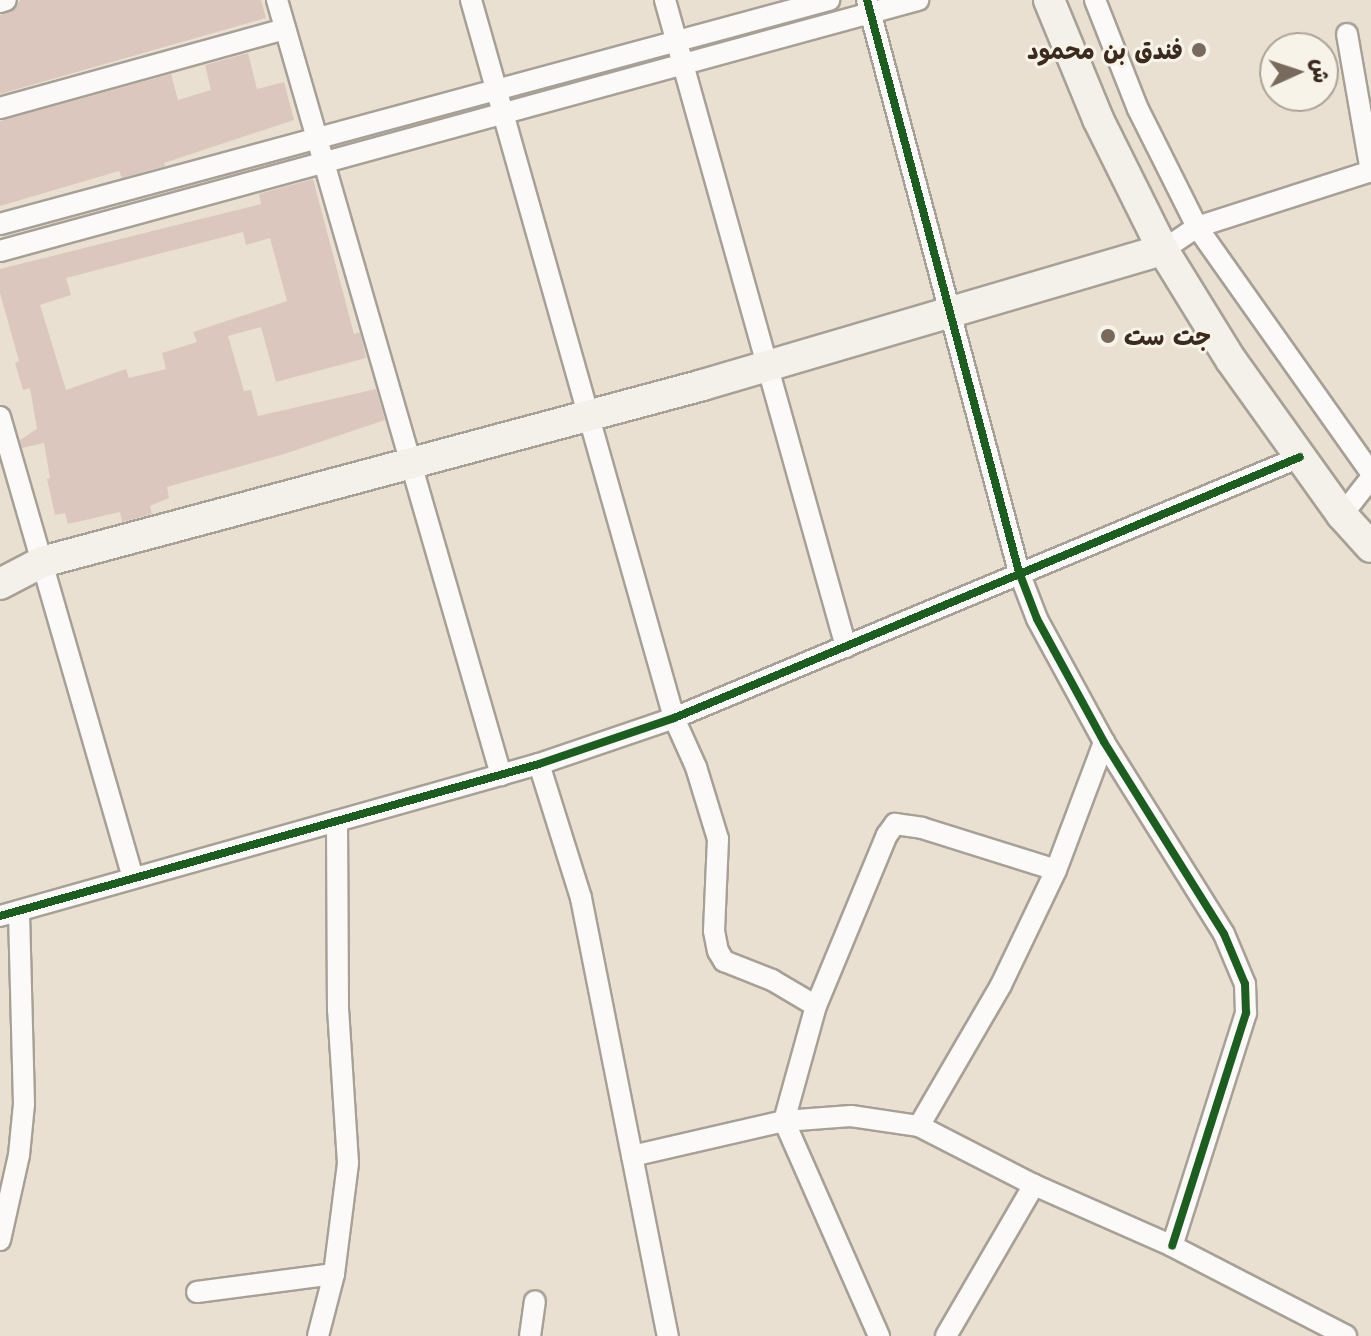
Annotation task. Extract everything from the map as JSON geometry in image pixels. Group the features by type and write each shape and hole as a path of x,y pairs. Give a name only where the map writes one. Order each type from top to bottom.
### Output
{"main road":[{"path":"1049,0 1098,119 1163,250 1231,360 1342,515 1371,547"},
{"path":"0,584 42,562 950,314 1163,250"}],"street":[{"path":"0,2 6,0"},
{"path":"277,0 501,775"},
{"path":"471,0 674,718 696,767 718,839 714,931 718,951 724,961 772,980 816,1006"},
{"path":"665,0 846,647"},
{"path":"0,224 829,0"},
{"path":"0,251 503,115 868,7 918,0"},
{"path":"1095,0 1138,109 1197,227 1371,476 1342,515"},
{"path":"868,7 1019,572 1037,619 1104,742 1224,934 1245,984 1246,1013 1172,1246"},
{"path":"0,108 285,29"},
{"path":"1163,250 1197,227 1371,171 1347,34"},
{"path":"0,417 133,878"},
{"path":"0,1240 19,1155 24,1104 9,914 539,764 674,718 1300,457"},
{"path":"919,1126 1001,985 1056,870 1104,742"},
{"path":"539,764 581,898 668,1336"},
{"path":"318,1336 334,1274 348,1163 338,1010 337,821"},
{"path":"879,1336 784,1121 816,1006 887,835 895,824 922,828 1056,870"},
{"path":"632,1156 784,1121 851,1116 919,1126 1034,1185 1172,1246 1346,1336"},
{"path":"946,1336 1034,1185"},
{"path":"197,1292 334,1274"},
{"path":"530,1336 535,1301"}],"building":[{"path":"20,0 261,0 266,18 0,94 0,15 15,9"},
{"path":"248,53 257,89 284,82 294,120 164,163 165,166 122,178 119,171 0,206 0,121 171,74 178,100 211,90 205,65"},
{"path":"313,179 354,334 360,332 366,358 276,382 261,327 228,336 244,391 251,390 258,416 376,389 385,420 281,455 167,487 169,498 150,506 152,514 122,522 120,512 68,524 65,513 55,515 47,479 50,478 44,443 22,448 20,440 37,429 30,388 23,390 15,363 19,361 0,293 0,269 261,204 259,194","holes":["243,232 246,245 270,238 287,301 193,332 197,342 162,353 166,369 129,378 126,369 66,390 40,305 71,295 66,278"]}],"cycle path":[{"path":"867,0 1019,572 1037,619 1104,742 1224,934 1245,984 1246,1013 1172,1246"},
{"path":"0,916 539,764 674,718 1300,457"}],"place":[{"name":"فندق بن محمود","path":"1199,50"},
{"name":"جت ست","path":"1108,336"}]}
